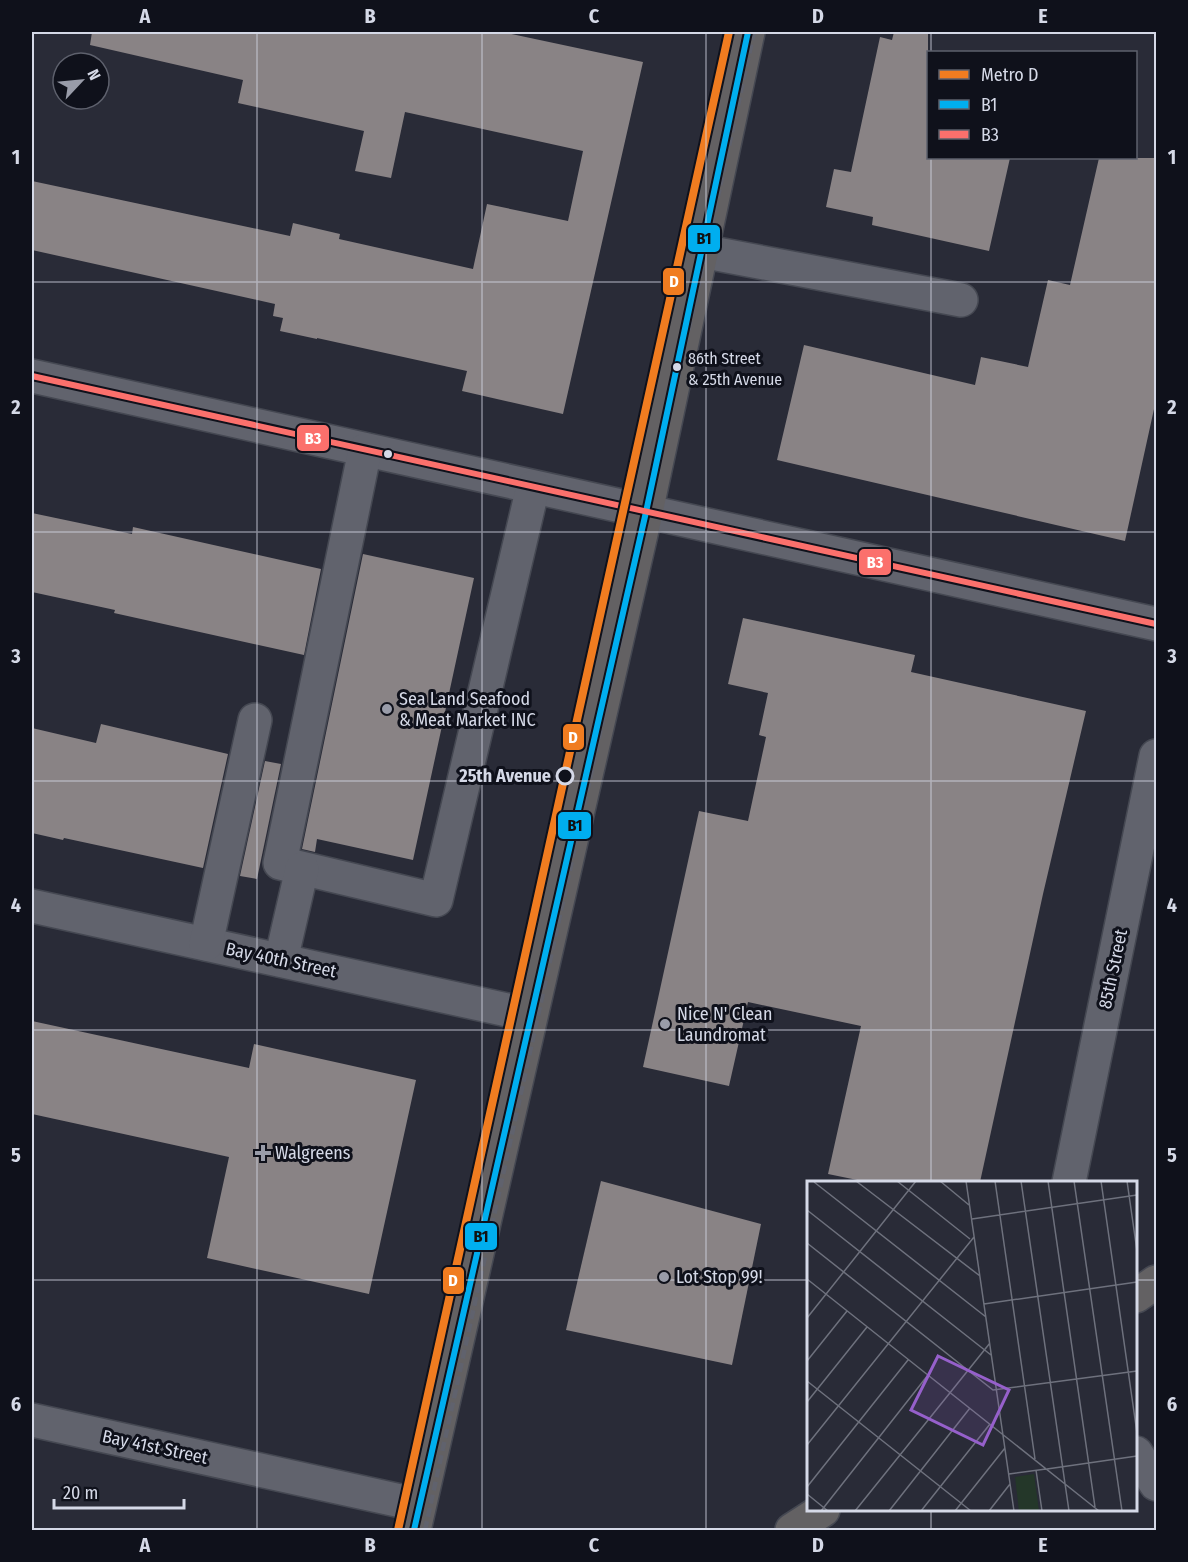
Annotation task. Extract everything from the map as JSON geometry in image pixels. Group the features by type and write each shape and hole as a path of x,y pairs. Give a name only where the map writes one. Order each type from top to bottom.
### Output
{"main road":[{"path":"417,1517 646,512 748,32"},
{"path":"1137,1295 1156,1282"},
{"path":"792,1530 820,1511"}],"street":[{"path":"701,251 961,300"},
{"path":"32,376 1156,624"},
{"path":"365,450 280,863 436,900 532,487"},
{"path":"206,944 255,720"},
{"name":"85th Street","path":"1069,1181 1156,756"},
{"path":"281,960 302,869"},
{"name":"Bay 40th Street","path":"32,906 530,1015"},
{"name":"Bay 41st Street","path":"32,1420 417,1517"},
{"path":"1137,1455 1156,1484"}],"building":[{"path":"92,32 502,32 643,62 563,414 462,391 467,371 280,331 283,318 273,316 275,304 32,250 32,181 290,236 293,223 340,234 339,239 473,269 487,204 568,221 583,151 405,112 391,178 355,171 364,131 238,103 243,80 90,45"},
{"path":"894,32 928,32 927,159 1010,159 989,251 872,225 873,217 826,207 834,169 851,172 880,37 892,40"},
{"path":"1156,158 1156,400 1125,541 777,460 804,345 975,385 981,357 1028,367 1048,280 1070,285 1099,159"},
{"path":"32,513 132,534 133,527 321,569 304,655 114,613 115,610 32,592"},
{"name":"Sea Land Seafood & Meat Market INC","path":"363,554 474,578 413,860 317,839 315,852 302,849"},
{"path":"743,618 915,655 911,672 1086,711 980,1181 862,1181 828,1174 861,1026 748,1002 729,1086 643,1067 699,811 748,821 766,737 759,735 768,693 728,684"},
{"path":"101,724 228,754 203,868 32,833 32,728 96,743"},
{"path":"265,761 281,764 257,879 240,876"},
{"name":"Walgreens","path":"32,1021 249,1068 254,1044 416,1080 369,1294 207,1258 229,1157 32,1114"},
{"name":"Lot Stop 99!","path":"601,1181 761,1224 732,1365 566,1330"}],"railway":[{"path":"425,1530 754,32"}],"metro line":[{"name":"D","path":"398,1530 729,32"}],"transit line":[{"name":"B1","path":"414,1530 646,512 748,32"},
{"name":"B3","path":"32,376 1156,624"}],"place":[{"name":"86th Street & 25th Avenue","path":"677,367"},
{"name":"Sea Land Seafood & Meat Market INC","path":"387,709"},
{"name":"25th Avenue","path":"565,776"},
{"name":"Nice N' Clean Laundromat","path":"665,1024"},
{"name":"Walgreens","path":"263,1153"},
{"name":"Lot Stop 99!","path":"664,1277"}]}
